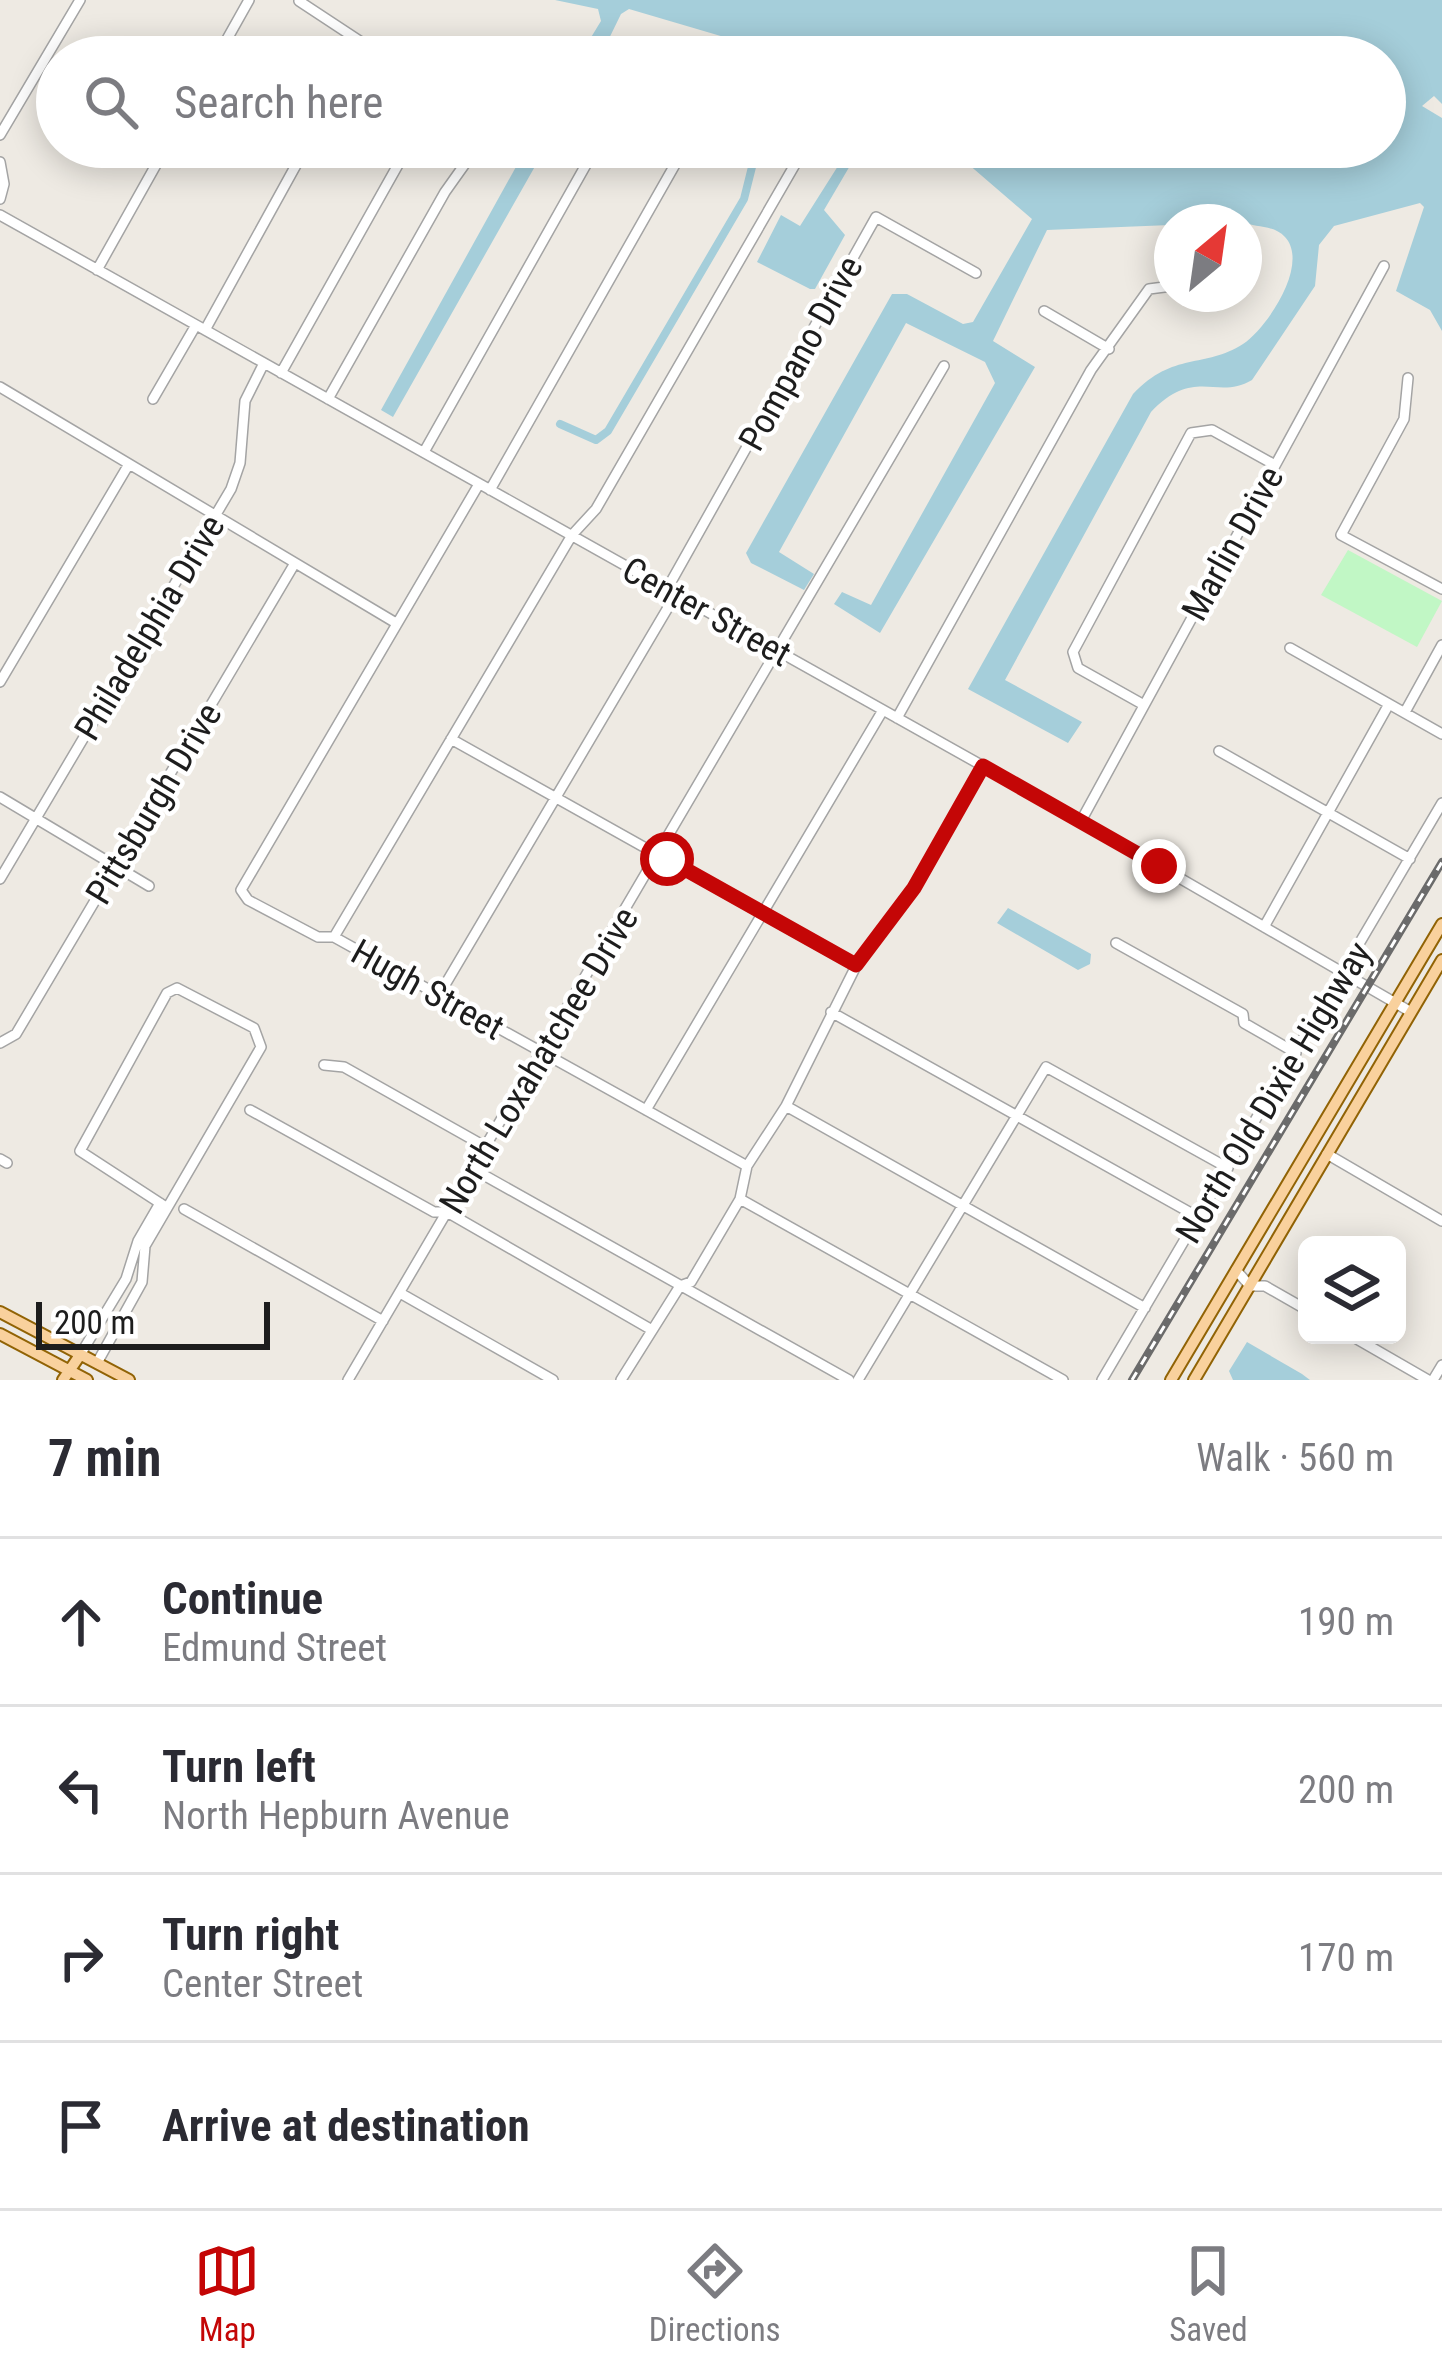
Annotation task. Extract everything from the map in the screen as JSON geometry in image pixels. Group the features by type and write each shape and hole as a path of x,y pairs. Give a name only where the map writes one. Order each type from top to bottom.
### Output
{"main road":[{"path":"1171,1380 1442,924"},
{"path":"1194,1380 1442,960"},
{"path":"0,1312 128,1380"},
{"path":"0,1334 66,1375 86,1380 97,1363"},
{"path":"66,1375 80,1354"}],"street":[{"path":"59,36 80,0"},
{"path":"229,36 249,0"},
{"path":"299,1 352,36"},
{"path":"0,135 36,74"},
{"path":"0,162 0,199"},
{"path":"98,269 154,168"},
{"path":"153,399 294,168"},
{"path":"281,373 396,168"},
{"path":"328,399 462,168"},
{"path":"424,452 584,168"},
{"path":"490,490 674,168"},
{"path":"334,937 572,536 596,509 793,168"},
{"name":"Center Street","path":"0,215 1081,820 1411,1012"},
{"name":"Pompano Drive","path":"672,591 876,217 976,273"},
{"name":"Marlin Drive","path":"1081,820 1384,266"},
{"path":"897,718 1091,370 1154,289"},
{"path":"1044,311 1109,349"},
{"name":"Philadelphia Drive","path":"0,879 235,480 245,401 264,363"},
{"name":"North Loxahatchee Drive","path":"350,1377 944,366"},
{"path":"1408,378 1404,419 1341,535 1442,589"},
{"path":"0,387 396,623 479,484"},
{"path":"1144,705 1078,668 1073,652 1191,433 1212,430 1275,465"},
{"path":"0,682 129,464"},
{"name":"Pittsburgh Drive","path":"4,1042 116,866 296,563"},
{"path":"439,994 672,591"},
{"name":"Hugh Street","path":"396,623 241,885 248,900 318,938 334,937 747,1166"},
{"path":"1405,712 1438,662 1442,645"},
{"path":"1290,648 1442,734"},
{"path":"1264,927 1389,704"},
{"path":"646,1110 883,710"},
{"path":"451,740 856,965"},
{"path":"1220,751 1410,859"},
{"path":"680,1286 689,1285 740,1199 747,1166 786,1106 856,965 914,888 983,766"},
{"path":"0,797 149,886"},
{"name":"North Old Dixie Highway","path":"1102,1380 1442,803"},
{"path":"1116,943 1244,1014 1244,1023 1296,1053"},
{"path":"80,1354 126,1279 138,1241 163,1205 261,1047 254,1028 186,988 166,993 80,1151 163,1205"},
{"path":"830,1012 1198,1217"},
{"path":"324,1065 344,1067 486,1147"},
{"path":"472,1169 853,1380 1046,1067 1228,1168"},
{"path":"786,1106 1145,1308"},
{"path":"250,1110 434,1212 447,1212 652,1330"},
{"path":"1327,1154 1442,1221"},
{"path":"740,1199 1063,1380"},
{"path":"97,1363 142,1282 146,1246 163,1205"},
{"path":"184,1209 383,1321"},
{"path":"1236,1270 1250,1286 1265,1286 1298,1305"},
{"path":"625,1379 680,1286"},
{"path":"400,1293 553,1380"},
{"path":"1366,1344 1431,1380 1442,1365"},
{"path":"350,1377 364,1380"}],"green space":[{"path":"1348,550 1442,601 1417,647 1321,595"}],"water":[{"path":"555,0 1442,0 1442,104 1434,96 1422,106 1442,118 1442,331 1430,310 1396,291 1424,207 1420,203 1334,226 1319,245 1315,286 1252,380 1239,386 1180,391 1151,412 1005,680 1082,722 1068,743 968,689 1133,394 1162,372 1243,344 1273,310 1289,279 1291,249 1280,233 1262,227 1262,204 1154,204 1154,226 1047,230 993,341 1035,367 880,633 834,604 842,592 871,605 995,383 985,362 906,323 779,552 814,574 804,590 751,563 746,553 892,294 907,294 963,324 973,322 1032,219 973,168 1406,168 1406,36 721,36 629,9 621,14 610,36 592,36 601,21 598,9"},
{"path":"515,168 534,168 393,417 381,410"},
{"path":"837,168 849,168 824,210 845,235 815,289 757,262 781,215 800,226"},
{"path":"1008,908 1091,954 1090,964 1078,970 997,923"},
{"path":"1247,1342 1310,1380 1233,1380 1229,1371"}],"waterway":[{"path":"560,424 596,440 608,431 744,199 752,168"}],"railway":[{"path":"1132,1380 1442,862"}],"route":[{"path":"667,859 856,965 914,888 983,766 1159,866"}]}
